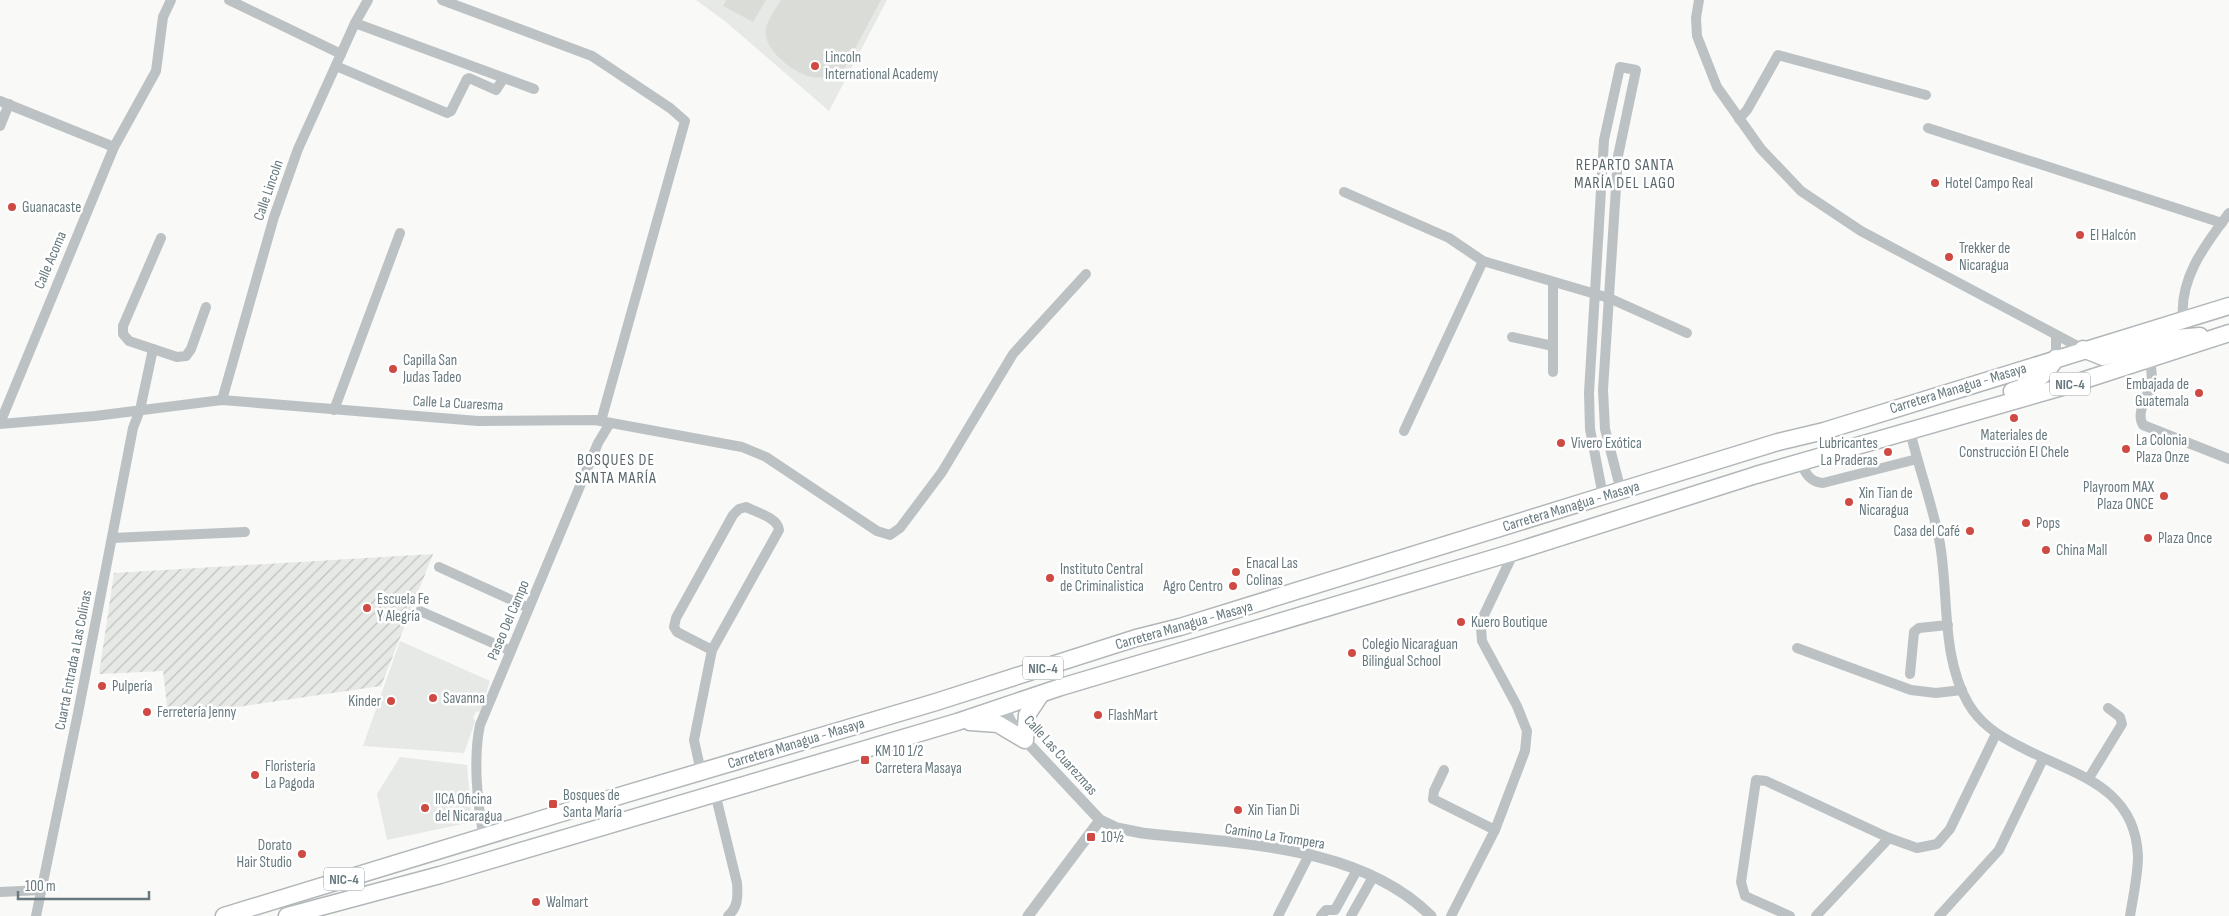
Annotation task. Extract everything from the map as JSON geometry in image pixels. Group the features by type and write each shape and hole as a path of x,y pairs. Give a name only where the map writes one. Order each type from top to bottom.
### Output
{"highway":[{"name":"Carretera Managua - Masaya","path":"224,916 435,851 936,702 1136,638 1189,624 1778,442 1824,431 2083,349 2229,306"},
{"name":"Carretera Managua - Masaya","path":"287,916 440,875 475,863 957,722 1041,694 1514,552 1800,462 2149,359 2224,334"},
{"path":"2083,349 2103,357 2176,338 2224,334"},
{"path":"1913,430 1942,413 2032,384 2047,373 2056,358"},
{"path":"1778,442 1792,450 1800,462 1806,450 1824,431"},
{"path":"936,702 972,701 1004,707 1020,686 1038,674 1128,646 1136,638"},
{"path":"957,722 979,721 998,724 1025,740 1027,716 1041,694"},
{"path":"465,843 461,856 475,863"},
{"path":"435,851 446,854 450,858 448,866 440,875"},
{"path":"265,916 281,903 308,894 315,888"}],"street":[{"name":"Calle Acoma","path":"0,423 114,147 156,71 163,17 171,0"},
{"path":"229,0 341,54"},
{"name":"Calle Lincoln","path":"222,400 274,217 298,148 355,23 368,0"},
{"name":"Paseo Del Campo","path":"442,0 592,56 670,108 685,121 606,422 480,725 476,746 481,823 484,837"},
{"path":"1699,0 1696,18 1697,36 1717,86 1761,149 1801,191 1853,226 2083,349"},
{"path":"355,23 534,89"},
{"path":"1739,119 1747,110 1778,54 1926,95"},
{"path":"336,66 447,113 451,111 466,79 470,78 496,90 503,79"},
{"path":"1603,496 1590,429 1589,393 1604,140 1620,67 1636,70 1618,156 1602,390 1605,429 1621,491"},
{"path":"0,126 5,103 114,147"},
{"path":"1928,128 2222,223"},
{"path":"1344,192 1449,238 1483,261 1609,298 1687,333"},
{"path":"2183,320 2181,302 2187,279 2229,213"},
{"path":"334,410 400,233"},
{"path":"161,238 123,326 123,334 129,341 177,357 186,356 191,350 206,307"},
{"path":"1404,431 1483,261"},
{"name":"Calle La Cuaresma","path":"0,423 222,400 478,421 606,422 742,447 766,457 877,531 890,535 900,528 942,472 1013,354 1086,274"},
{"path":"1553,282 1553,372"},
{"path":"2056,334 2056,358"},
{"path":"1512,337 1553,346"},
{"name":"Cuarta Entrada a Las Colinas","path":"36,916 133,428 140,410 153,349"},
{"path":"2149,359 2152,374 2151,384 2140,414 2140,420 2143,425 2229,459"},
{"path":"1913,430 1917,459 1930,501 1940,547 1952,654 1962,690 1979,718 1996,734 2042,759 2089,778 2104,788 2126,810 2134,832 2138,857 2130,916"},
{"path":"1800,462 1810,478 1815,482 1823,483 1917,459"},
{"path":"701,772 694,740 712,650 779,530 778,525 774,521 746,507 739,509 733,515 676,618 674,626 676,632 712,650"},
{"path":"112,538 244,532"},
{"path":"1451,916 1495,830 1525,751 1527,731 1517,706 1482,641 1480,628 1484,614 1514,552"},
{"path":"440,567 529,608"},
{"path":"420,611 511,652"},
{"path":"1910,674 1914,632 1919,628 1948,624"},
{"path":"1797,648 1911,690 1936,694 1962,690"},
{"name":"Calle Las Cuarezmas","path":"1004,707 1011,722 1025,740 1100,820"},
{"path":"2089,778 2122,724 2120,717 2108,708"},
{"path":"1790,916 1744,896 1741,882 1756,780 1766,781 1889,838 1917,848 1937,844 1950,829 1996,734"},
{"path":"1939,916 1999,850 2042,759"},
{"path":"1444,770 1434,791 1434,799 1495,830"},
{"path":"714,793 736,883 738,899 734,910 728,916"},
{"path":"1028,916 1100,820"},
{"name":"Camino La Trompera","path":"1100,820 1117,828 1142,833 1310,853 1373,877 1404,894 1431,916"},
{"path":"1816,916 1889,838"},
{"path":"1278,916 1310,853"},
{"path":"1321,916 1326,910 1335,910 1357,870"},
{"path":"1351,916 1373,877"},
{"path":"0,892 41,890"}],"shaded area":[{"name":"Lincoln International Academy","path":"696,0 887,0 829,111 726,22"},
{"path":"726,0 766,0 753,22 723,6"},
{"name":"Lincoln International Academy","path":"781,0 881,0 842,73 818,78 804,75 788,65 768,44 766,28 770,17"},
{"path":"433,554 381,686 175,716 167,706 163,671 99,674 114,573"},
{"name":"Savanna","path":"400,641 490,681 485,696 487,699 482,711 476,712 473,717 475,722 464,753 363,746"},
{"name":"IICA Oficina del Nicaragua","path":"400,757 467,765 472,822 387,840 377,794"}],"place":[{"name":"Lincoln International Academy","path":"815,66"},
{"name":"Hotel Campo Real","path":"1935,183"},
{"name":"Guanacaste","path":"12,207"},
{"name":"El Halcón","path":"2080,235"},
{"name":"Trekker de Nicaragua","path":"1949,257"},
{"name":"Capilla San Judas Tadeo","path":"393,369"},
{"name":"Embajada de Guatemala","path":"2199,393"},
{"name":"Materiales de Construcción El Chele","path":"2014,418"},
{"name":"Vivero Exótica","path":"1561,443"},
{"name":"La Colonia Plaza Onze","path":"2126,449"},
{"name":"Lubricantes La Praderas","path":"1888,452"},
{"name":"Playroom MAX Plaza ONCE","path":"2164,496"},
{"name":"Xin Tian de Nicaragua","path":"1849,502"},
{"name":"Pops","path":"2026,523"},
{"name":"Casa del Café","path":"1970,531"},
{"name":"Plaza Once","path":"2148,538"},
{"name":"China Mall","path":"2046,550"},
{"name":"Enacal Las Colinas","path":"1236,572"},
{"name":"Instituto Central de Criminalistica","path":"1050,578"},
{"name":"Agro Centro","path":"1233,586"},
{"name":"Escuela Fe Y Alegría","path":"367,608"},
{"name":"Kuero Boutique","path":"1461,622"},
{"name":"Colegio Nicaraguan Bilingual School","path":"1352,653"},
{"name":"Pulpería","path":"102,686"},
{"name":"Savanna","path":"433,698"},
{"name":"Kinder","path":"391,701"},
{"name":"Ferretería Jenny","path":"147,712"},
{"name":"FlashMart","path":"1098,715"},
{"name":"KM 10 1/2 Carretera Masaya","path":"865,760"},
{"name":"Floristería La Pagoda","path":"255,775"},
{"name":"Bosques de Santa María","path":"553,804"},
{"name":"IICA Oficina del Nicaragua","path":"425,808"},
{"name":"Xin Tian Di","path":"1238,810"},
{"name":"10½","path":"1091,837"},
{"name":"Dorato Hair Studio","path":"302,854"},
{"name":"Walmart","path":"536,902"}],"district":[{"name":"REPARTO SANTA MARÍA DEL LAGO","path":"1625,173"},
{"name":"BOSQUES DE SANTA MARÍA","path":"616,468"}]}
